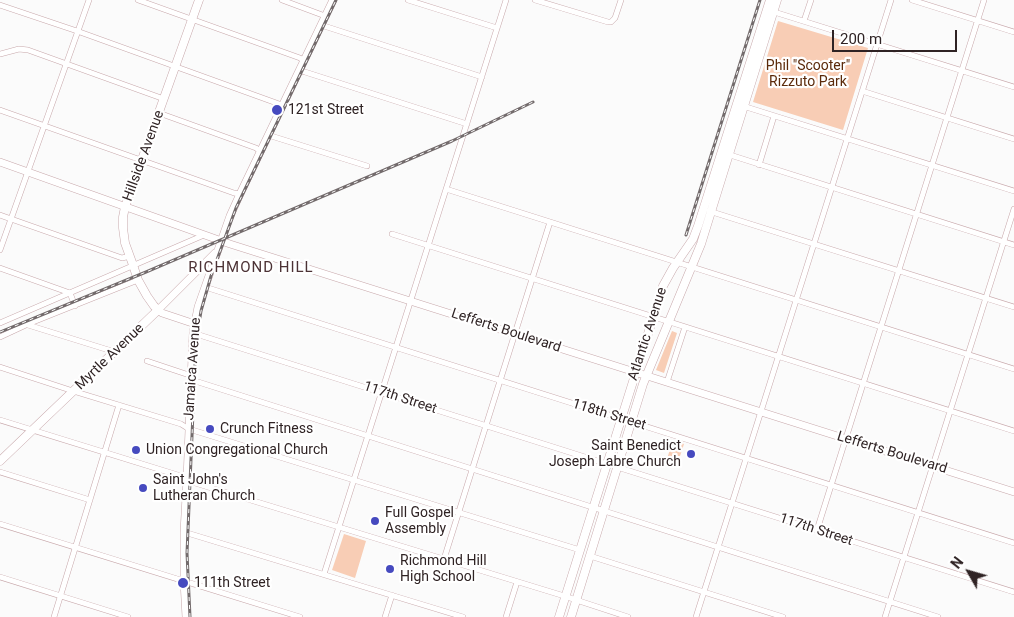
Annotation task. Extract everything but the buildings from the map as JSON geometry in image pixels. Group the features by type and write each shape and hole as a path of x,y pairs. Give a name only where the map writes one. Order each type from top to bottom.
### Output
{"main road":[{"name":"Hillside Avenue","path":"158,310 138,280 125,243 123,217 199,0"},
{"name":"Atlantic Avenue","path":"570,617 647,376 701,244 707,210 770,10 770,0"},
{"name":"Atlantic Avenue","path":"770,10 777,0"},
{"name":"Atlantic Avenue","path":"559,617 664,283 695,235 707,210"},
{"name":"Myrtle Avenue","path":"0,462 158,310"}],"street":[{"path":"0,250 88,0"},
{"path":"138,0 304,61"},
{"path":"282,0 325,16"},
{"name":"Jamaica Avenue","path":"186,617 184,532 188,479 193,333 198,307 230,216 333,0"},
{"path":"408,0 497,28"},
{"path":"324,574 506,0"},
{"path":"535,0 610,22 616,17 621,0"},
{"path":"804,21 811,0"},
{"path":"696,617 891,0"},
{"path":"912,0 1014,32"},
{"path":"817,530 984,0"},
{"path":"0,6 282,105"},
{"path":"770,10 1014,87"},
{"path":"321,25 482,77"},
{"path":"0,54 19,49 28,50 164,99"},
{"path":"299,71 467,124"},
{"path":"862,91 1014,139"},
{"path":"741,105 1014,191"},
{"path":"0,110 240,194"},
{"path":"159,113 260,151"},
{"path":"759,165 774,116"},
{"path":"268,135 367,166"},
{"path":"725,154 1014,245"},
{"name":"Lefferts Boulevard","path":"0,162 205,235 1014,492"},
{"path":"446,189 1014,369"},
{"path":"885,617 1014,209"},
{"path":"707,210 1014,307"},
{"path":"0,215 122,258 130,256"},
{"path":"444,559 550,222"},
{"path":"392,234 1014,431"},
{"path":"1,321 205,235"},
{"name":"Myrtle Avenue","path":"158,310 218,250"},
{"path":"0,268 70,293 75,306"},
{"path":"198,270 210,273"},
{"path":"0,337 138,280"},
{"name":"118th Street","path":"205,287 1014,543"},
{"path":"158,310 195,324"},
{"path":"28,324 115,352"},
{"path":"667,382 685,327"},
{"name":"117th Street","path":"193,333 607,464"},
{"path":"147,361 192,378 368,436 938,617"},
{"path":"0,368 181,424 189,429 580,550"},
{"path":"54,617 119,405"},
{"path":"0,420 188,479 195,483 628,617"},
{"name":"117th Street","path":"617,467 1014,592"},
{"path":"0,472 90,500"},
{"path":"0,524 300,617"},
{"path":"184,532 463,617"},
{"path":"590,556 782,617"},
{"path":"0,577 128,617"},
{"path":"506,617 517,582"},
{"path":"385,617 392,596"}],"green space":[{"name":"Phil \"Scooter\" Rizzuto Park","path":"778,21 868,48 843,130 753,102"},
{"path":"672,331 677,333 664,373 656,370"},
{"path":"673,440 684,444 677,465 666,462"},
{"path":"344,534 366,541 355,578 332,570"}],"railway":[{"path":"190,617 187,553 196,342 201,311 211,276 236,208 336,0"},
{"path":"686,235 760,0"},
{"path":"0,332 146,272 452,141 533,102"}],"place":[{"name":"121st Street","path":"277,110"},
{"name":"Crunch Fitness","path":"210,429"},
{"name":"Union Congregational Church","path":"136,450"},
{"name":"Saint Benedict Joseph Labre Church","path":"691,454"},
{"name":"Saint John's Lutheran Church","path":"143,488"},
{"name":"Full Gospel Assembly","path":"375,521"},
{"name":"Richmond Hill High School","path":"390,569"},
{"name":"111th Street","path":"183,583"}],"district":[{"name":"RICHMOND HILL","path":"251,268"}]}
